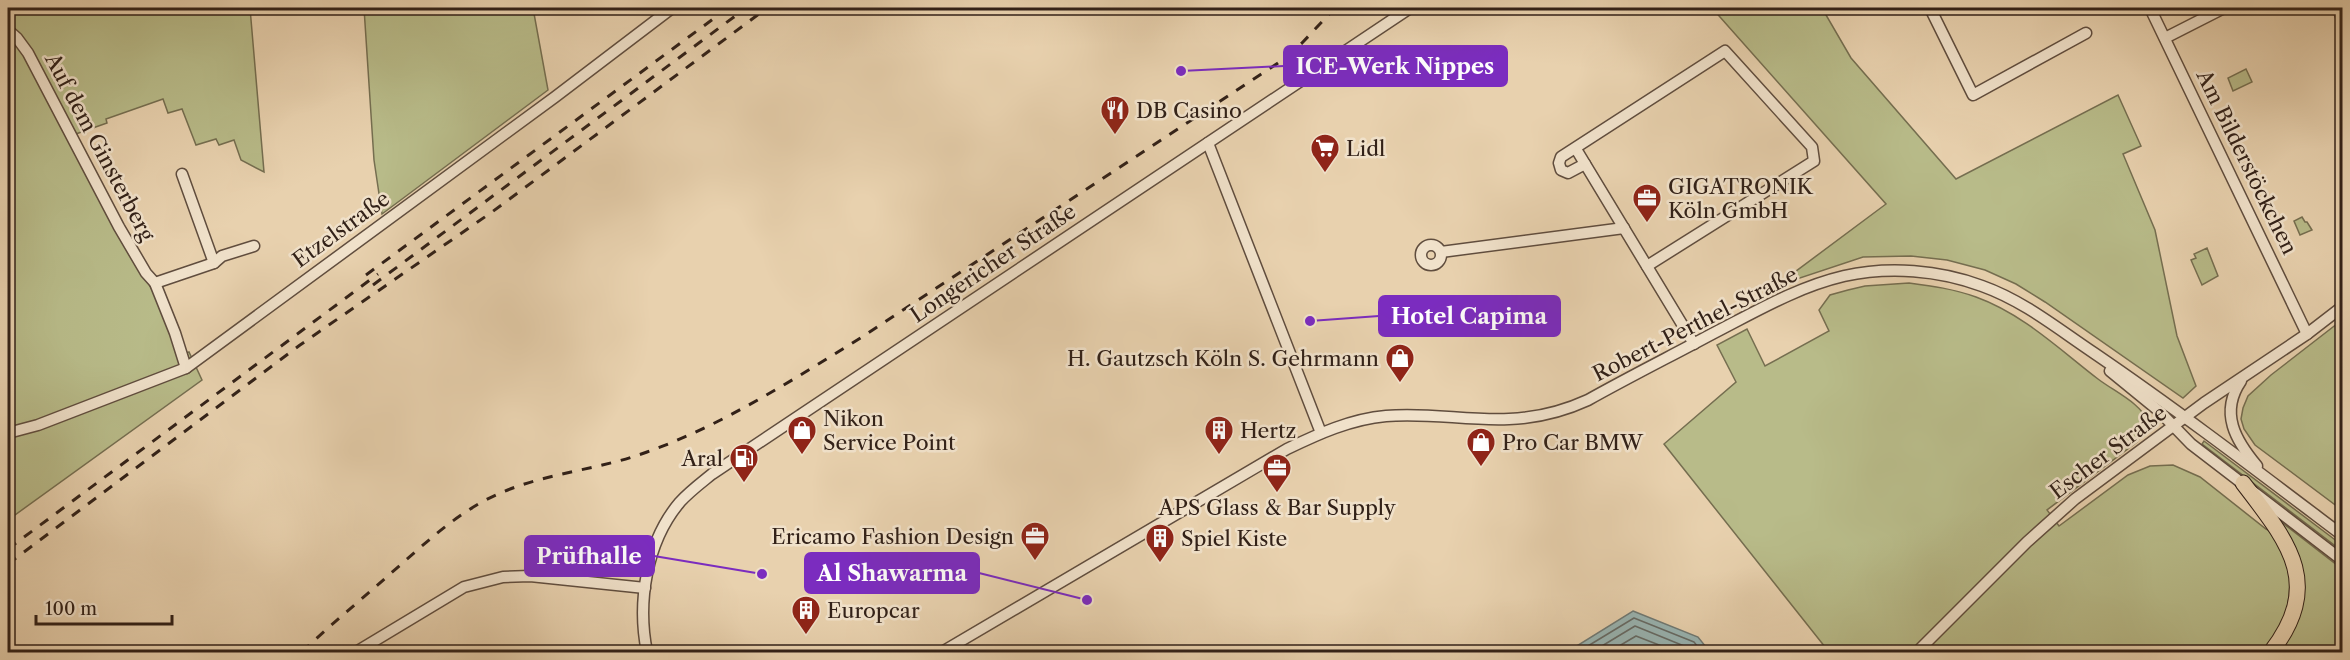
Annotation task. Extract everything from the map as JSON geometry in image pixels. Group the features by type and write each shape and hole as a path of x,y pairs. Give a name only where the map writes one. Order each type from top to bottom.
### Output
{"highway":[{"path":"2243,483 2278,529 2290,551 2296,571 2297,596 2293,617 2271,652"}],"street":[{"name":"Etzelstraße","path":"8,433 38,426 186,368 555,97 672,8"},
{"name":"Longericher Straße","path":"647,652 643,613 651,558 662,530 680,503 712,474 1410,8"},
{"path":"1930,8 1972,95 2086,33"},
{"name":"Am Bilderstöckchen","path":"2150,8 2307,334"},
{"path":"2165,38 2224,8"},
{"path":"2338,8 2343,19"},
{"name":"Auf dem Ginsterberg","path":"8,30 28,53 119,227 155,284 186,368"},
{"path":"1585,164 1571,173 1561,170 1558,163 1561,157 1725,51 1812,147 1814,161 1647,266"},
{"path":"1208,143 1321,433"},
{"path":"1576,149 1694,344"},
{"path":"182,174 214,263"},
{"path":"1441,252 1624,228"},
{"path":"155,284 214,263 222,256 254,246"},
{"name":"Robert-Perthel-Straße","path":"942,652 1287,449 1321,433 1364,419 1387,416 1439,415 1508,420 1551,413 1588,400 1802,289 1847,276 1888,271 1937,274 1981,285 2026,306 2166,402 2267,478"},
{"name":"Escher Straße","path":"1917,652 2027,542 2075,499 2343,307"},
{"name":"Robert-Perthel-Straße","path":"2074,339 2159,411 2191,444 2343,560"},
{"path":"2245,376 2234,392 2231,424 2240,446 2267,478 2343,535"},
{"path":"356,652 464,587 503,577 530,576 645,588"}],"green space":[{"path":"8,8 250,8 264,172 241,160 234,140 219,145 216,139 196,145 182,109 168,113 163,99 106,119 107,123 73,135 116,229 153,291 183,354 189,352 202,380 8,520"},
{"path":"364,8 533,8 548,90 382,214 374,160"},
{"path":"1712,8 1822,8 1851,58 1956,179 2118,95 2141,146 2123,154 2155,230 2177,336 2196,386 2183,398 2016,284 1985,270 1947,260 1911,256 1863,257 1776,286 1886,204"},
{"path":"2246,69 2252,82 2233,91 2228,78"},
{"path":"2302,217 2312,230 2300,235 2294,221"},
{"path":"2207,248 2218,276 2202,285 2191,260 2196,258 2194,254"},
{"path":"1909,283 1968,294 2009,313 2040,333 2098,379 2127,398 2145,416 2149,423 2137,442 2047,510 2059,526 2128,475 2150,466 2173,465 2200,477 2277,536 2284,548 2290,578 2287,610 2277,635 2271,642 2260,652 1829,652 1664,444 1736,382 1717,345 1747,329 1765,366 1829,331 1819,310 1830,295 1865,286"},
{"path":"2342,320 2342,510 2255,445 2244,429 2241,419 2248,396 2271,375"},
{"path":"2204,441 2342,545 2342,551 2202,444"},
{"path":"2280,521 2342,569 2342,649 2323,652 2277,652 2299,609"}],"water":[{"path":"1633,611 1698,637 1710,652 1567,652"}],"railway":[{"path":"366,275 728,8"},
{"path":"373,285 746,8"},
{"path":"8,564 300,345 492,212 767,8"},
{"path":"302,652 423,545 470,509 502,492 522,485 627,459 675,441 703,429 784,385 862,337 1278,63 1302,43 1335,8"},
{"path":"8,549 378,274"}],"place":[{"name":"ICE-Werk Nippes","path":"1181,71"},
{"name":"DB Casino","path":"1115,136"},
{"name":"Lidl","path":"1325,174"},
{"name":"GIGATRONIK Köln GmbH","path":"1647,224"},
{"name":"Hotel Capima","path":"1310,321"},
{"name":"H. Gautzsch Köln S. Gehrmann","path":"1400,384"},
{"name":"Nikon Service Point","path":"802,456"},
{"name":"Hertz","path":"1219,456"},
{"name":"Pro Car BMW","path":"1481,468"},
{"name":"Aral","path":"744,484"},
{"name":"APS Glass & Bar Supply","path":"1277,494"},
{"name":"Ericamo Fashion Design","path":"1035,562"},
{"name":"Spiel Kiste","path":"1160,564"},
{"name":"Prüfhalle","path":"762,574"},
{"name":"Al Shawarma","path":"1087,600"},
{"name":"Europcar","path":"806,636"}]}
